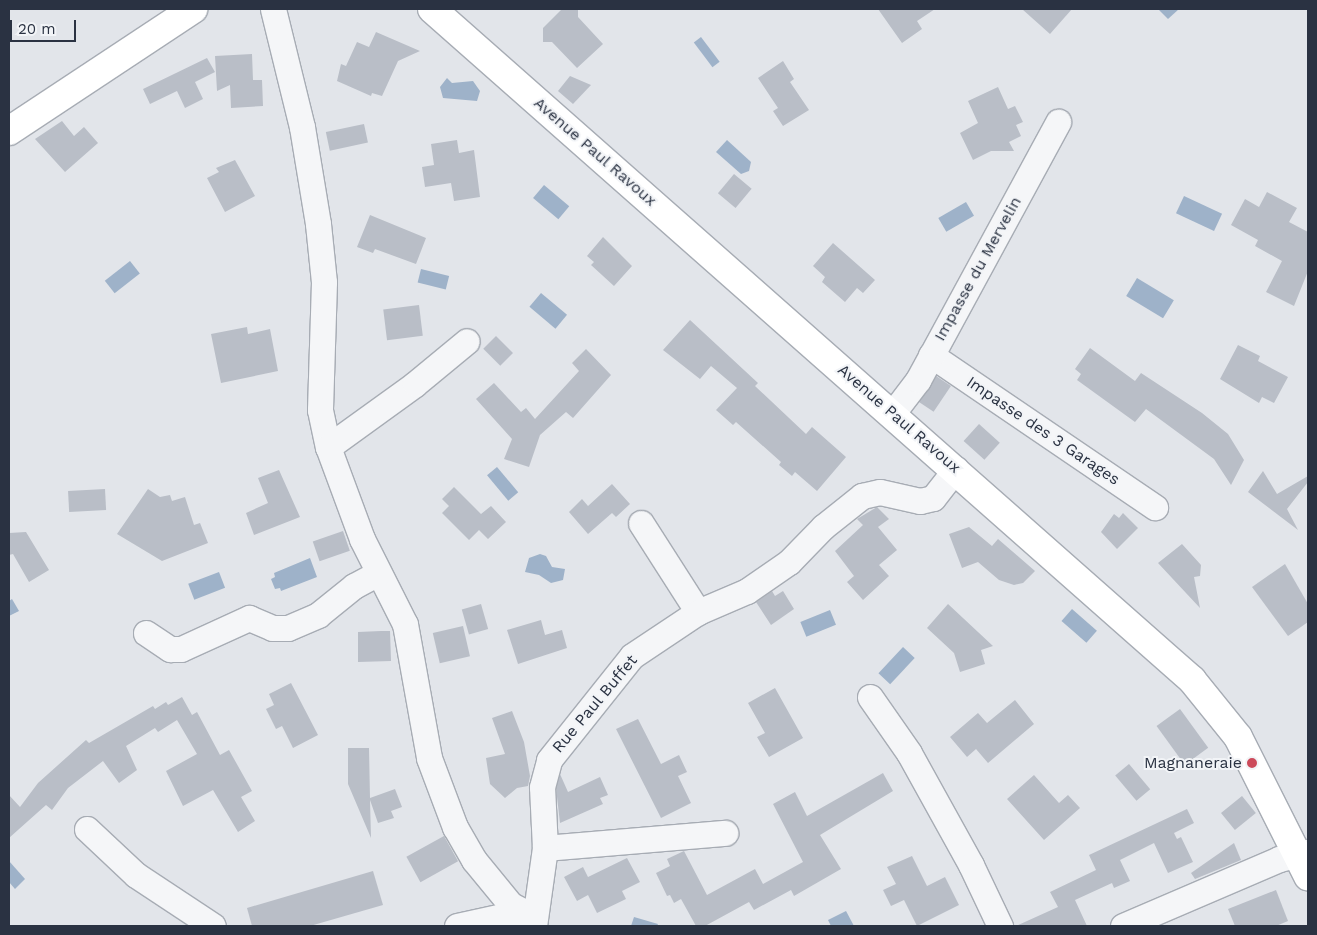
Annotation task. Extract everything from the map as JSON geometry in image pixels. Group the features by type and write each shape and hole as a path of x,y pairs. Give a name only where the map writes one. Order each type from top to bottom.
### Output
{"street":[{"path":"9,131 193,9"},
{"path":"273,9 302,127 318,224 324,282 320,410 328,447 378,573 405,624 429,758 455,827 474,860 511,905 534,921"},
{"name":"Avenue Paul Ravoux","path":"432,9 956,469 1208,696 1238,737 1305,861"},
{"name":"Impasse du Mervelin","path":"892,414 918,380 1058,122"},
{"path":"328,447 415,384 467,341"},
{"name":"Impasse des 3 Garages","path":"931,356 1155,507"},
{"name":"Rue Paul Buffet","path":"534,921 545,848 542,787 549,760 632,656 698,612 748,591 789,562 823,527 862,496 880,492 920,501 933,498 956,469"},
{"path":"641,523 698,612"},
{"path":"146,633 170,649 180,649 249,618 272,628 288,628 318,615 354,586 378,573"},
{"path":"870,697 909,753 1000,926"},
{"path":"87,829 136,875 213,926"},
{"path":"545,848 725,833"},
{"path":"1124,926 1279,859 1305,861"},
{"path":"457,926 512,914 534,921"}],"water":[{"path":"1158,9 1179,9 1168,19"},
{"path":"701,37 720,62 712,67 694,42"},
{"path":"447,78 452,83 473,81 480,91 477,101 443,98 440,87"},
{"path":"727,140 751,162 749,171 741,174 716,152"},
{"path":"544,185 569,206 558,219 533,198"},
{"path":"1184,196 1222,214 1214,231 1176,213"},
{"path":"966,202 974,216 946,232 938,218"},
{"path":"130,261 140,274 115,293 105,281"},
{"path":"421,269 449,276 446,290 418,283"},
{"path":"1137,278 1174,300 1163,318 1126,296"},
{"path":"541,293 567,315 555,329 529,307"},
{"path":"497,467 518,492 508,501 487,475"},
{"path":"540,554 546,556 552,567 565,569 563,580 551,583 539,575 525,572 529,558"},
{"path":"310,558 317,577 281,591 280,588 275,589 271,579 275,577 274,573"},
{"path":"219,572 225,588 194,600 188,584"},
{"path":"12,599 19,611 9,616 9,601"},
{"path":"1072,609 1097,631 1086,643 1062,621"},
{"path":"830,610 836,625 806,637 800,622"},
{"path":"903,647 915,658 890,684 878,673"},
{"path":"9,861 25,879 15,889 9,882"},
{"path":"846,911 854,926 831,926 828,920"},
{"path":"634,917 658,924 657,926 631,926"}],"building":[{"path":"562,9 578,9 578,17 603,44 577,68 552,42 543,42 543,28"},
{"path":"878,9 935,9 917,21 922,29 902,43"},
{"path":"1022,9 1072,9 1050,34"},
{"path":"376,32 420,51 398,61 382,96 372,93 371,96 337,81 341,64 346,66 357,42 369,47"},
{"path":"252,54 253,80 262,80 263,106 231,108 230,85 217,91 215,56"},
{"path":"207,58 215,72 195,82 203,99 185,108 177,91 150,104 143,89"},
{"path":"783,61 794,79 790,82 809,110 783,126 773,111 778,108 758,78"},
{"path":"570,76 591,85 573,104 558,91"},
{"path":"998,87 1008,109 1015,106 1023,122 1016,125 1021,136 1009,142 1014,151 991,151 973,160 960,133 978,123 968,101"},
{"path":"62,121 74,136 84,127 98,143 65,172 35,139"},
{"path":"364,124 368,143 330,151 326,132"},
{"path":"457,140 459,153 474,150 480,197 454,201 451,183 425,187 422,167 434,165 431,144"},
{"path":"235,160 255,196 225,212 207,178 219,172 216,168"},
{"path":"734,174 752,189 736,208 718,193"},
{"path":"1267,192 1297,208 1289,222 1308,232 1308,271 1294,306 1266,292 1282,261 1255,246 1258,240 1231,225 1245,199 1259,207"},
{"path":"370,215 426,238 416,264 375,249 373,253 357,247"},
{"path":"603,237 632,266 614,286 591,265 594,262 587,256"},
{"path":"833,243 875,280 863,293 857,288 845,302 822,282 825,277 813,266"},
{"path":"419,305 423,336 387,340 383,309"},
{"path":"690,320 758,383 755,386 806,434 812,427 846,457 817,491 795,472 792,476 779,465 781,462 736,422 733,425 716,410 737,388 711,366 700,379 663,350"},
{"path":"247,327 248,334 270,329 278,371 221,383 211,334"},
{"path":"496,336 513,353 500,366 483,349"},
{"path":"1238,345 1260,356 1258,361 1288,377 1274,403 1262,397 1259,403 1220,379"},
{"path":"1090,348 1135,381 1141,373 1202,413 1228,434 1244,460 1231,485 1214,459 1146,409 1135,422 1077,380 1081,374 1075,369"},
{"path":"586,349 611,375 573,418 566,412 540,435 529,467 504,459 512,439 476,399 494,383 521,412 526,408 535,419 579,371 572,363"},
{"path":"936,376 951,386 934,412 919,402"},
{"path":"979,424 1000,443 984,460 964,441"},
{"path":"279,470 300,517 254,535 246,513 268,503 258,478"},
{"path":"1263,471 1277,494 1308,476 1308,482 1287,509 1298,530 1248,492"},
{"path":"612,484 630,504 616,517 612,513 588,534 569,512 582,499 588,506"},
{"path":"454,487 481,514 491,506 506,522 488,539 479,530 469,540 442,513 449,506 442,499"},
{"path":"105,489 106,510 69,512 68,491"},
{"path":"148,489 160,497 170,495 172,501 185,497 194,525 200,523 208,543 162,561 117,534"},
{"path":"877,507 889,519 878,527 897,550 879,565 889,576 863,600 847,582 854,576 835,551 863,525 857,519"},
{"path":"1123,513 1138,528 1117,549 1101,532 1114,514 1119,518"},
{"path":"969,527 992,546 998,539 1035,571 1023,583 1014,585 999,580 978,562 962,568 949,534"},
{"path":"343,531 350,551 320,561 313,541"},
{"path":"26,532 49,570 29,582 13,554 9,555 9,533"},
{"path":"1182,544 1201,565 1200,576 1194,577 1200,608 1158,563"},
{"path":"1285,564 1308,604 1308,622 1288,636 1252,587"},
{"path":"772,591 775,596 783,591 794,609 771,625 756,602"},
{"path":"481,604 488,629 469,635 462,610"},
{"path":"948,604 993,646 981,650 985,664 960,672 954,653 927,628"},
{"path":"541,620 545,635 562,630 567,648 518,664 507,630"},
{"path":"463,626 470,656 440,663 433,633"},
{"path":"390,631 391,661 358,662 358,632"},
{"path":"291,683 318,735 293,748 282,726 276,729 266,709 274,705 269,694"},
{"path":"775,688 803,738 769,757 757,737 765,733 748,703"},
{"path":"182,697 192,715 197,712 220,755 229,750 252,791 241,797 255,821 238,832 213,790 183,806 166,771 197,754 177,720 158,732 155,728 126,746 137,770 119,783 103,761 68,788 52,810 46,805 9,838 9,795 20,807 38,783 86,740 89,743 153,706 155,709 166,702 168,705"},
{"path":"1015,700 1034,724 988,763 976,749 967,757 950,737 978,713 987,723"},
{"path":"1180,709 1208,748 1185,765 1157,726"},
{"path":"512,711 524,742 530,776 528,786 517,788 505,798 490,784 486,758 505,754 492,718"},
{"path":"638,719 661,764 679,755 687,772 678,776 691,803 661,818 616,729"},
{"path":"348,748 369,748 370,798 395,789 402,807 391,811 394,818 378,823 370,800 371,838 348,784"},
{"path":"1129,764 1150,789 1136,801 1115,776"},
{"path":"883,773 893,791 820,835 841,869 794,896 791,890 754,910 749,902 705,926 696,926 681,899 674,903 670,895 667,896 656,873 670,866 667,859 684,851 707,895 755,869 763,884 803,862 773,804 795,792 807,816"},
{"path":"560,774 568,792 600,777 608,795 600,798 603,804 560,823 556,788"},
{"path":"1034,775 1059,803 1068,795 1080,808 1044,840 1007,799"},
{"path":"1242,796 1256,813 1235,830 1221,813"},
{"path":"1187,809 1194,823 1174,833 1177,839 1181,837 1193,862 1168,873 1154,843 1120,860 1130,881 1114,888 1112,883 1075,900 1087,926 1016,926 1058,907 1050,892 1096,870 1089,855"},
{"path":"444,836 458,861 420,882 406,857"},
{"path":"1234,843 1241,860 1195,879 1191,873"},
{"path":"912,856 927,886 945,877 959,905 917,926 904,900 891,906 883,890 896,884 887,867"},
{"path":"627,858 640,882 622,891 626,899 597,913 588,895 577,901 564,877 583,867 588,877"},
{"path":"373,871 383,905 310,926 252,926 247,908"},
{"path":"1276,890 1288,921 1276,926 1235,926 1228,909"}],"place":[{"name":"Magnaneraie","path":"1252,763"}]}
